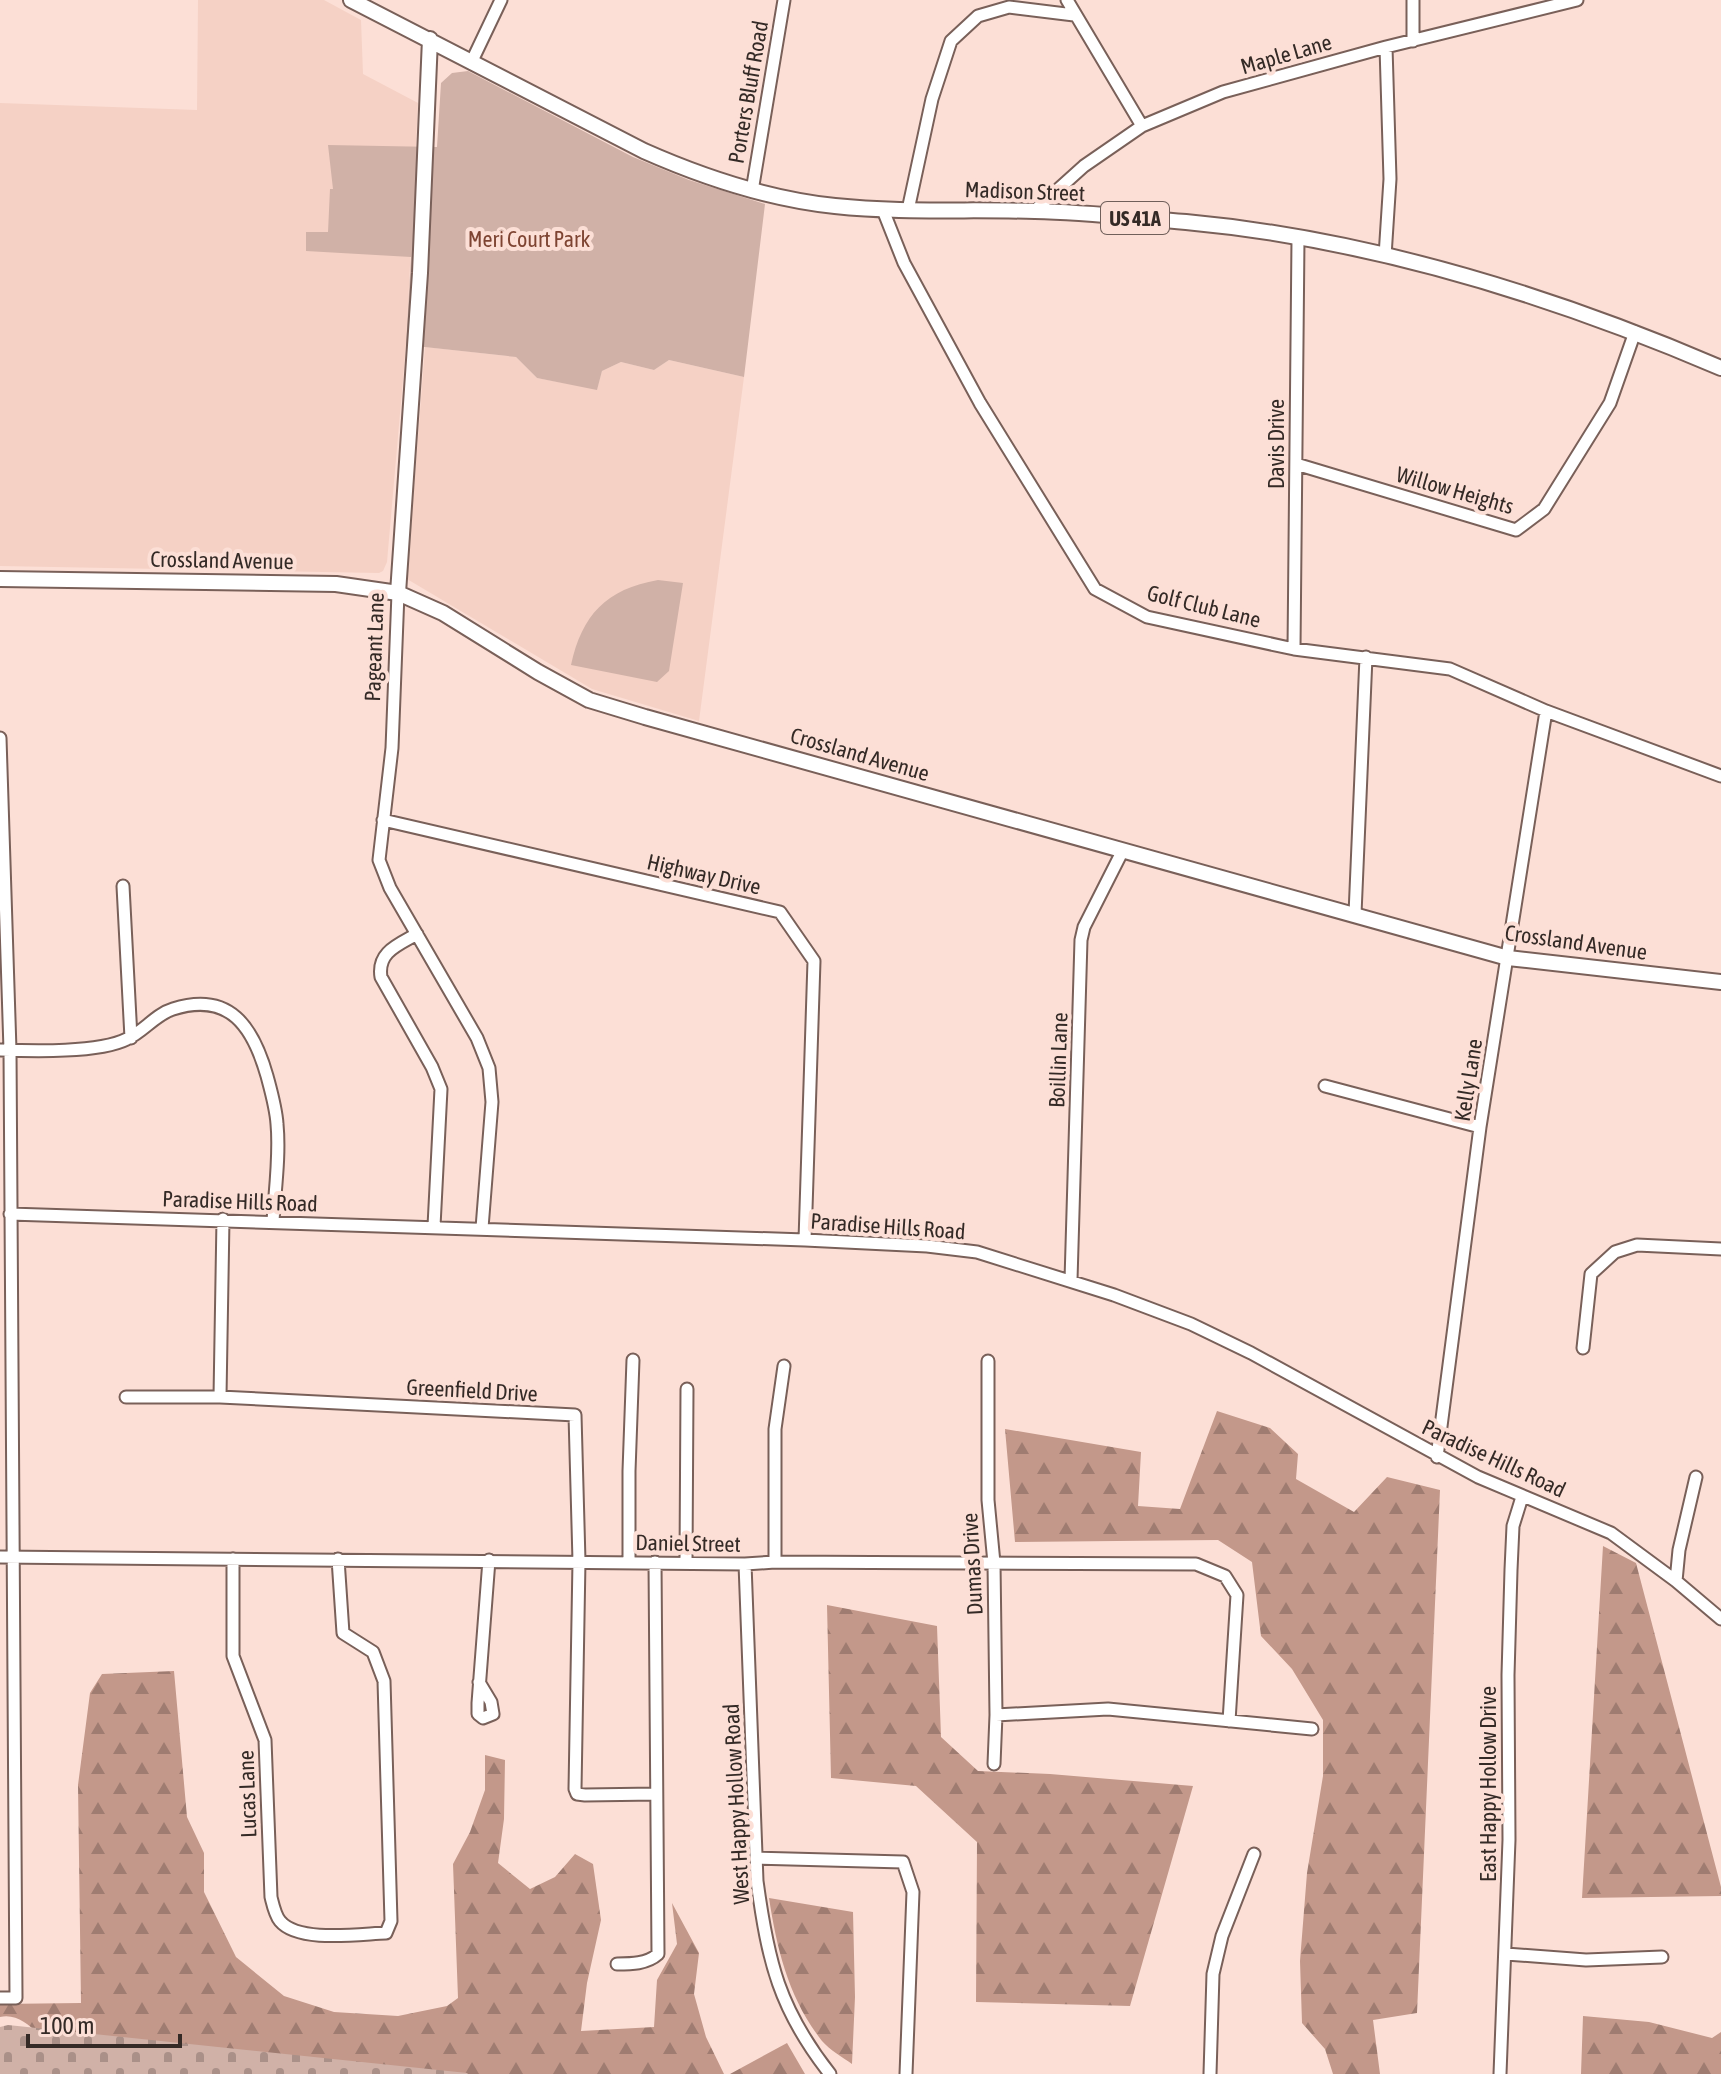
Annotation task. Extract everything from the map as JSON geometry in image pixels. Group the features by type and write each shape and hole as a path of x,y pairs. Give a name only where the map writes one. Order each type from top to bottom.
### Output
{"main road":[{"name":"Madison Street","path":"351,0 644,151 752,191 833,206 883,210 1034,211 1189,223 1298,239 1385,256 1512,290 1635,332 1721,368"},
{"name":"Pageant Lane","path":"398,593 420,273 430,39"},
{"name":"Crossland Avenue","path":"0,579 336,584 398,593 443,613 589,700 1508,958 1721,982"}],"street":[{"path":"471,63 501,0"},
{"name":"Porters Bluff Road","path":"752,191 784,0"},
{"path":"1067,0 1142,126"},
{"path":"1413,0 1413,41"},
{"name":"Maple Lane","path":"1034,211 1084,166 1142,126 1223,92 1386,47 1577,0"},
{"path":"908,210 932,99 951,41 978,16 1009,7 1074,15"},
{"path":"1385,256 1390,179 1386,47"},
{"name":"Golf Club Lane","path":"883,210 904,263 980,403 1095,589 1147,617 1294,649 1450,669 1546,711 1721,776"},
{"name":"Davis Drive","path":"1294,649 1298,239"},
{"name":"Willow Heights","path":"1296,464 1516,530 1544,509 1610,403 1635,332"},
{"name":"Pageant Lane","path":"398,593 392,748 379,860 390,888 477,1038 489,1068 492,1102 482,1228"},
{"path":"1355,914 1366,657"},
{"name":"Kelly Lane","path":"1437,1457 1480,1127 1546,711"},
{"path":"0,738 10,1214 6,1557 16,1998 0,1998"},
{"name":"Highway Drive","path":"383,820 780,912 814,961 805,1240"},
{"name":"Boillin Lane","path":"1071,1280 1081,940 1084,927 1123,850"},
{"path":"123,886 131,1038"},
{"path":"417,934 388,952 379,967 381,977 432,1067 441,1089 434,1226"},
{"path":"5,1050 110,1046 131,1038 170,1010 195,1005 223,1008 245,1024 258,1045 278,1125 273,1221"},
{"path":"1325,1086 1480,1127"},
{"name":"Paradise Hills Road","path":"10,1214 805,1240 927,1246 977,1252 1158,1310 1214,1334 1437,1457 1522,1497 1611,1533 1721,1619"},
{"path":"220,1397 223,1219"},
{"path":"1583,1348 1591,1274 1615,1252 1637,1245 1721,1249"},
{"path":"629,1562 633,1360"},
{"name":"Dumas Drive","path":"988,1361 988,1500 994,1563 994,1764"},
{"path":"775,1562 775,1429 784,1366"},
{"path":"686,1563 687,1389"},
{"name":"Greenfield Drive","path":"126,1397 220,1397 575,1415 579,1561"},
{"path":"1676,1581 1679,1550 1696,1477"},
{"name":"East Happy Hollow Drive","path":"1497,2072 1506,1954 1511,1570 1513,1526 1522,1497"},
{"name":"Daniel Street","path":"6,1557 745,1564 1196,1564 1225,1576 1237,1595 1229,1721"},
{"name":"Lucas Lane","path":"233,1559 233,1656 265,1740 271,1897 276,1913 280,1922 293,1931 309,1935 386,1933 391,1921 384,1681 373,1652 343,1633 338,1559"},
{"path":"479,1682 489,1560"},
{"path":"579,1561 574,1782 577,1794 656,1794"},
{"path":"617,1964 635,1964 658,1954 655,1562"},
{"name":"West Happy Hollow Road","path":"745,1564 756,1858 765,1934 781,1993 796,2024 830,2074"},
{"path":"996,1715 1108,1709 1312,1729"},
{"path":"1210,2074 1213,1974 1222,1936 1254,1854"},
{"path":"756,1858 903,1862 913,1892 906,2074"},
{"path":"1506,1954 1586,1960 1662,1957"}],"shaded area":[{"path":"198,0 324,0 361,20 363,74 418,103 406,345 387,562 379,573 0,566 0,103 197,110"},
{"path":"425,347 516,357 537,378 597,389 602,371 621,362 654,370 669,360 744,377 699,721 592,689 407,579"}],"green space":[{"name":"Meri Court Park","path":"468,71 633,157 689,180 765,204 744,377 669,360 654,370 621,362 602,371 597,390 537,378 516,357 406,345 411,257 306,251 306,232 328,232 330,189 333,189 328,145 437,147 441,83 452,73"},
{"path":"658,580 683,583 669,671 657,682 571,665 582,632 599,607 624,590"},
{"path":"1217,1411 1270,1428 1298,1454 1296,1479 1354,1512 1387,1477 1440,1490 1417,2013 1373,2020 1380,2074 1333,2074 1325,2049 1302,2023 1300,1961 1307,1873 1323,1776 1323,1720 1292,1669 1261,1636 1252,1562 1218,1540 1015,1542 1005,1429 1141,1452 1138,1506 1180,1509"},
{"path":"1603,1546 1636,1563 1721,1896 1582,1898"},
{"path":"827,1605 937,1626 941,1737 978,1771 1193,1786 1130,2006 976,2002 977,1842 916,1786 831,1778"},
{"path":"174,1671 187,1817 204,1853 204,1892 236,1957 284,1996 334,2012 398,2016 447,2006 458,1998 453,1864 470,1832 485,1790 485,1755 505,1760 504,1819 498,1863 530,1889 555,1877 575,1854 593,1864 601,1920 587,1983 581,2031 654,2027 657,1980 677,1944 672,1903 699,1953 694,1994 706,2037 724,2074 18,2074 44,2040 19,2019 0,2017 0,2004 81,2003 78,1785 90,1693 102,1674"},
{"path":"769,1898 853,1912 855,1997 852,2064 822,2041 801,2008 786,1973"},
{"path":"1583,2016 1649,2022 1712,2038 1721,2032 1721,2074 1581,2074"},
{"path":"8,2025 468,2074 0,2074 0,2027"},
{"path":"787,2043 805,2074 730,2074"}]}
